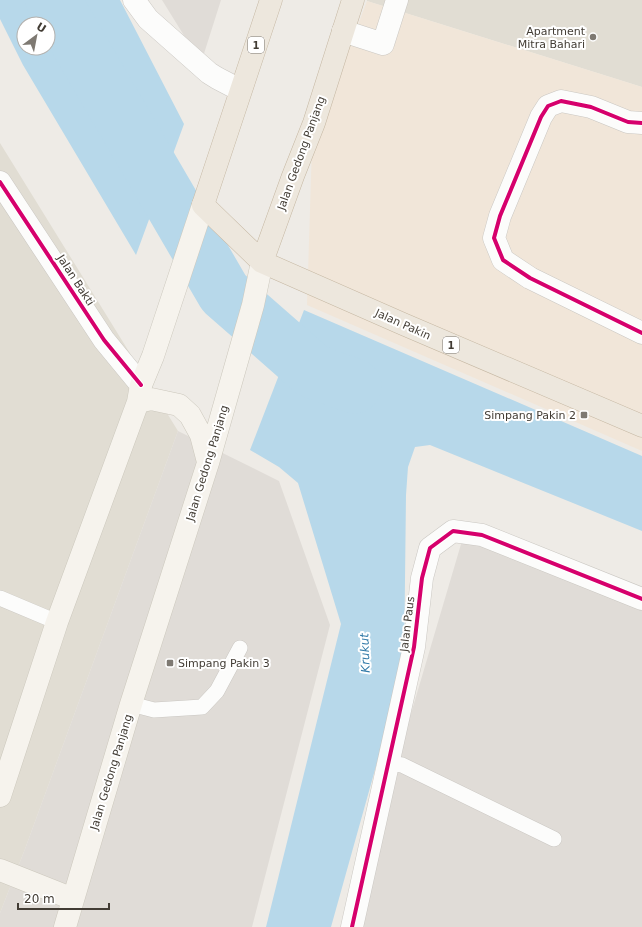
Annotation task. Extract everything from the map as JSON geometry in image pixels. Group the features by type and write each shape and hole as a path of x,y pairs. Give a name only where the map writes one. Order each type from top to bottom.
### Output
{"highway":[{"name":"1","path":"200,213 271,0"},
{"name":"Jalan Gedong Panjang","path":"262,262 314,123 353,0"},
{"name":"Jalan Pakin","path":"200,213 262,262 642,426"}],"main road":[{"path":"0,796 57,622 140,394 200,213"},
{"name":"Jalan Gedong Panjang","path":"65,927 132,704 208,463 253,305 262,262"},
{"path":"140,394 151,399 179,405 190,415 201,435 208,463"},
{"path":"0,870 73,900"}],"street":[{"path":"134,0 148,19 210,73 240,90"},
{"path":"343,31 383,44 397,0"},
{"path":"642,124 628,122 591,107 561,101 548,106 541,117 500,216 494,238 503,260 530,278 642,333"},
{"name":"Jalan Bakti","path":"0,182 140,394"},
{"name":"Jalan Paus","path":"352,927 414,647 422,578 430,548 454,532 482,535 642,599"}],"lane":[{"path":"0,598 57,622"},
{"path":"132,704 154,710 202,707 217,691 240,648"},
{"path":"389,763 402,765 554,839"}],"shaded area":[{"path":"162,0 221,0 201,63"},
{"name":"Apartment Mitra Bahari","path":"642,0 642,87 367,1"},
{"path":"367,1 642,87 642,451 307,305 312,146"},
{"path":"0,143 178,431 25,849 0,913"},
{"path":"178,431 279,481 330,625 252,927 0,927 0,913 25,849"},
{"path":"464,534 642,601 642,927 348,927"}],"water":[{"path":"0,0 120,0 184,124 136,255 18,56 56,56 56,16 16,16 16,51 0,19"},
{"name":"Krukut","path":"304,310 642,456 642,531 430,445 415,447 408,467 406,495 404,666 331,927 266,927 341,624 298,483 279,467 250,450"}],"waterway":[{"path":"53,0 224,293 313,371 354,386"}],"cycle path":[{"path":"642,123 628,122 591,107 561,101 548,106 541,117 500,216 494,238 503,260 530,278 642,333"},
{"path":"0,182 104,340 141,385"},
{"path":"352,927 414,647 422,578 430,548 453,531 482,535 642,599"}],"place":[{"name":"Apartment Mitra Bahari","path":"593,37"},
{"name":"Simpang Pakin 2","path":"584,415"},
{"name":"Simpang Pakin 3","path":"170,663"}]}
